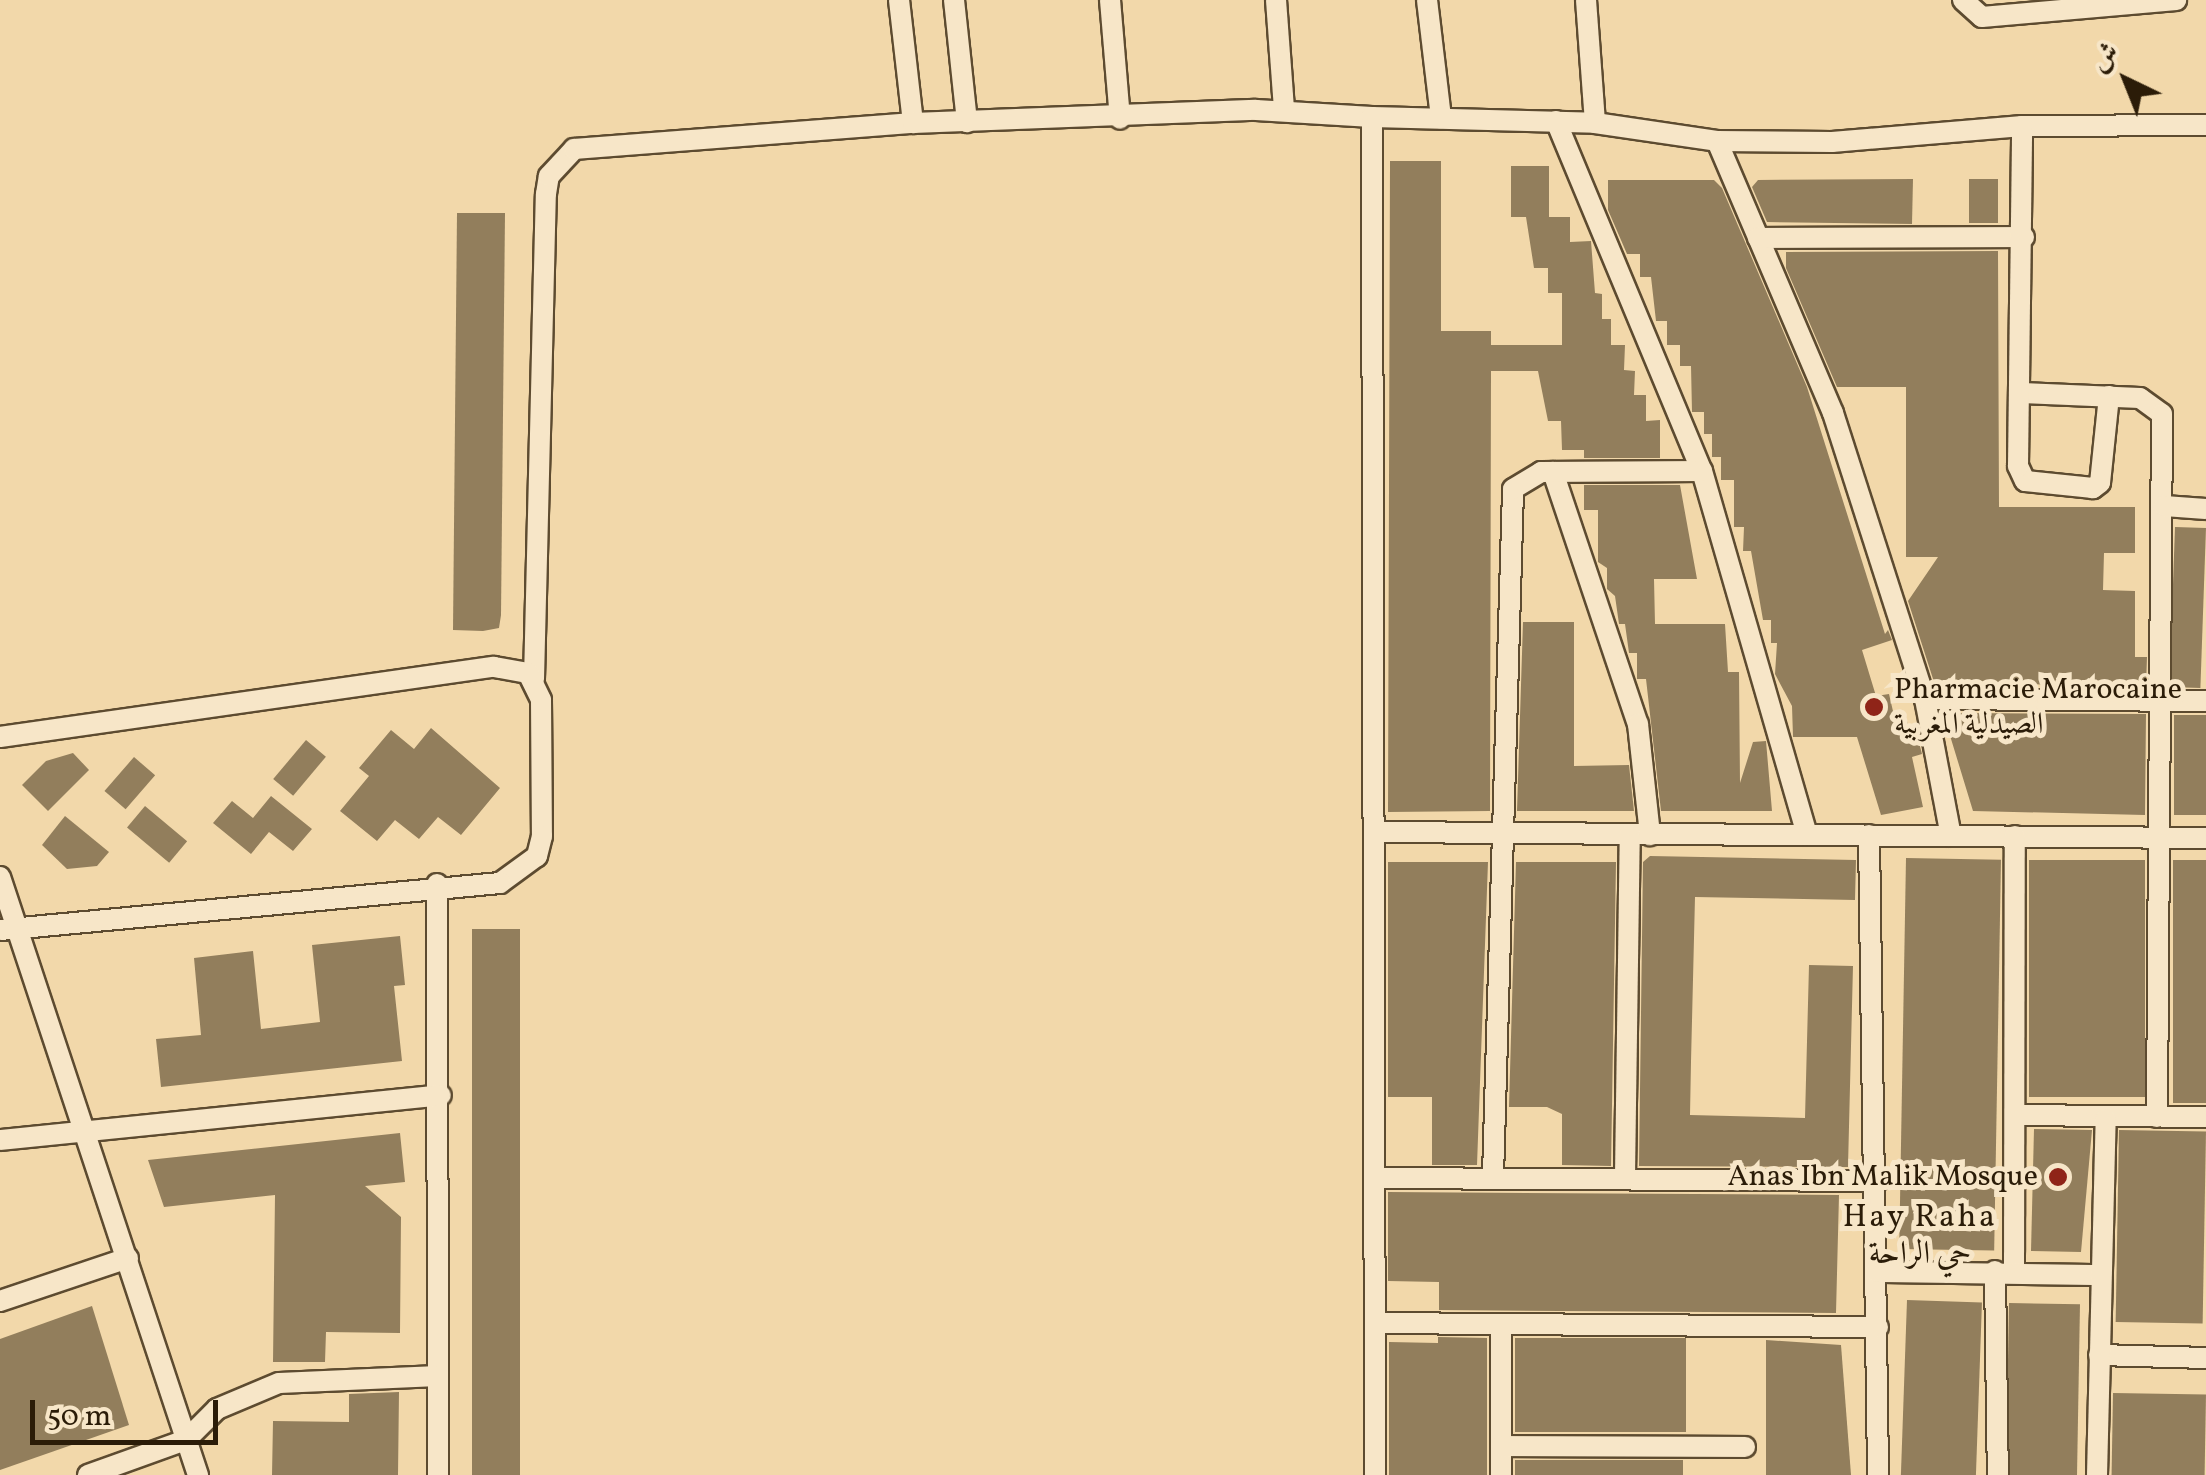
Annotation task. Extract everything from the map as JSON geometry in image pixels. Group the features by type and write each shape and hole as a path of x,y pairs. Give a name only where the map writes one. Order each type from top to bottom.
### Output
{"street":[{"path":"899,0 913,123"},
{"path":"954,0 967,122"},
{"path":"1110,0 1120,119"},
{"path":"1276,0 1284,110"},
{"path":"1427,0 1441,118"},
{"path":"1586,0 1595,123"},
{"path":"1963,0 1970,13 1982,17 2100,2 2176,0"},
{"path":"8,929 437,884 500,883 537,856 541,700 534,679 549,176 574,149 913,123 1120,119 1284,110 1372,117 1595,123 1716,140 1832,142 2022,126 2206,124"},
{"path":"1372,117 1378,1178 1375,1475"},
{"path":"1556,121 1702,470 1808,834"},
{"path":"2022,126 2022,477 2030,483 2092,488 2105,469 2110,396"},
{"path":"1716,140 1833,412 1924,699 1951,836"},
{"path":"1758,238 2024,237"},
{"path":"2022,393 2146,399 2162,414 2164,506 2156,700 2157,1117"},
{"path":"1492,1176 1509,506 1521,481 1553,472 1702,470"},
{"path":"1553,472 1638,724 1640,835 1626,1176"},
{"path":"2164,506 2206,509"},
{"path":"0,738 494,667 520,669 534,679"},
{"path":"1924,699 2206,701"},
{"path":"1374,832 2206,838"},
{"path":"1869,835 1878,1182 1878,1475"},
{"path":"1998,1475 2004,1271 2016,1115 2016,836"},
{"path":"0,877 8,929 84,1131 198,1475"},
{"path":"437,884 438,1475"},
{"path":"0,1140 440,1096"},
{"path":"2016,1115 2106,1119 2206,1116"},
{"path":"2097,1475 2106,1119"},
{"path":"1378,1178 1626,1176 1878,1182"},
{"path":"0,1301 128,1258"},
{"path":"1876,1272 2100,1275"},
{"path":"1375,1323 1501,1328 1878,1327"},
{"path":"1501,1328 1502,1475"},
{"path":"2100,1355 2206,1358"},
{"path":"88,1475 186,1440 217,1409 279,1383 438,1376"},
{"path":"1502,1446 1745,1447"}],"building":[{"path":"1390,161 1441,161 1441,331 1491,331 1491,345 1562,345 1562,293 1548,293 1548,268 1534,268 1526,217 1511,217 1511,166 1549,166 1549,217 1570,217 1570,242 1591,241 1595,293 1602,294 1602,319 1611,319 1611,345 1625,345 1624,370 1635,371 1634,395 1646,395 1646,421 1660,420 1660,458 1584,458 1584,450 1562,450 1561,421 1548,421 1538,371 1491,371 1490,811 1388,812"},
{"path":"1913,179 1912,224 1767,222 1752,187 1758,180"},
{"path":"1969,179 1998,179 1998,223 1969,223"},
{"path":"1608,180 1714,180 1722,188 1807,387 1885,634 1888,630 1892,640 1862,650 1876,696 1889,694 1896,724 1907,721 1910,732 1916,731 1922,754 1912,757 1923,807 1881,815 1857,737 1793,737 1792,706 1775,674 1777,643 1771,643 1771,620 1763,620 1751,551 1743,551 1744,527 1734,527 1734,480 1721,480 1721,457 1712,457 1712,434 1704,434 1704,412 1692,412 1691,366 1680,366 1680,345 1667,345 1667,321 1656,321 1651,277 1640,277 1640,254 1627,254 1608,210"},
{"path":"457,213 505,213 501,615 499,628 483,631 453,630"},
{"path":"1998,251 1999,507 2135,507 2135,553 2104,553 2103,590 2135,591 2135,657 2147,657 2146,687 1934,682 1908,601 1938,557 1906,557 1906,387 1837,387 1786,268 1786,252"},
{"path":"1584,485 1680,485 1697,579 1654,579 1655,624 1725,624 1728,672 1739,672 1740,783 1753,742 1766,741 1772,811 1661,811 1646,679 1637,679 1637,653 1629,653 1625,624 1619,624 1615,596 1607,589 1607,568 1598,562 1598,510 1584,510"},
{"path":"2175,527 2206,528 2200,688 2169,687"},
{"path":"1523,622 1574,622 1574,766 1629,765 1634,811 1517,811"},
{"path":"1954,713 2146,714 2145,815 1973,811 1948,729 1954,728"},
{"path":"2174,715 2206,715 2206,815 2174,815"},
{"path":"431,728 500,788 461,835 438,817 419,839 395,820 377,841 340,811 369,776 359,768 391,730 414,749"},
{"path":"306,740 326,757 293,796 273,779"},
{"path":"73,753 89,770 48,811 22,785 46,761"},
{"path":"134,757 155,775 126,809 104,791"},
{"path":"271,796 312,829 293,851 269,832 251,854 213,823 232,801 253,818"},
{"path":"145,806 187,841 169,863 127,827"},
{"path":"65,816 109,852 97,866 67,869 42,845"},
{"path":"1650,856 1856,860 1855,900 1695,897 1690,1115 1805,1118 1809,965 1853,966 1848,1167 1639,1166 1643,862"},
{"path":"1906,858 2001,860 1994,1251 1899,1249"},
{"path":"2029,860 2145,860 2145,1097 2029,1097"},
{"path":"2173,860 2206,860 2206,1103 2173,1103"},
{"path":"1388,862 1488,862 1477,1165 1432,1165 1432,1097 1388,1097"},
{"path":"1516,862 1616,862 1611,1166 1562,1165 1562,1114 1547,1107 1509,1107"},
{"path":"472,929 520,929 520,1475 472,1475"},
{"path":"400,936 405,985 394,986 402,1061 161,1087 156,1039 201,1035 194,958 253,951 261,1029 320,1022 312,945"},
{"name":"Anas Ibn Malik Mosque","path":"2034,1129 2092,1130 2081,1252 2031,1251"},
{"path":"2119,1130 2206,1132 2203,1323 2116,1322"},
{"path":"400,1133 405,1182 365,1186 401,1217 400,1333 326,1332 325,1362 273,1362 275,1195 164,1207 148,1160"},
{"path":"1388,1192 1839,1195 1836,1313 1439,1310 1439,1282 1388,1281"},
{"path":"1907,1300 1982,1303 1976,1475 1901,1475"},
{"path":"2009,1303 2080,1304 2077,1475 2006,1475"},
{"path":"92,1306 129,1425 0,1470 0,1339"},
{"path":"1438,1337 1487,1338 1487,1475 1389,1475 1389,1342 1438,1343"},
{"path":"1515,1338 1686,1338 1686,1432 1515,1432"},
{"path":"1766,1340 1841,1345 1851,1475 1766,1475"},
{"path":"399,1392 398,1475 272,1475 273,1421 349,1422 349,1394"},
{"path":"2113,1393 2206,1395 2205,1475 2112,1475"},
{"path":"1515,1460 1683,1460 1683,1475 1515,1475"}],"place":[{"name":"Pharmacie Marocaine الصيدلية المغربية","path":"1874,707"},
{"name":"Anas Ibn Malik Mosque","path":"2058,1177"}],"district":[{"name":"Hay Raha حي الراحة","path":"1920,1238"}]}
